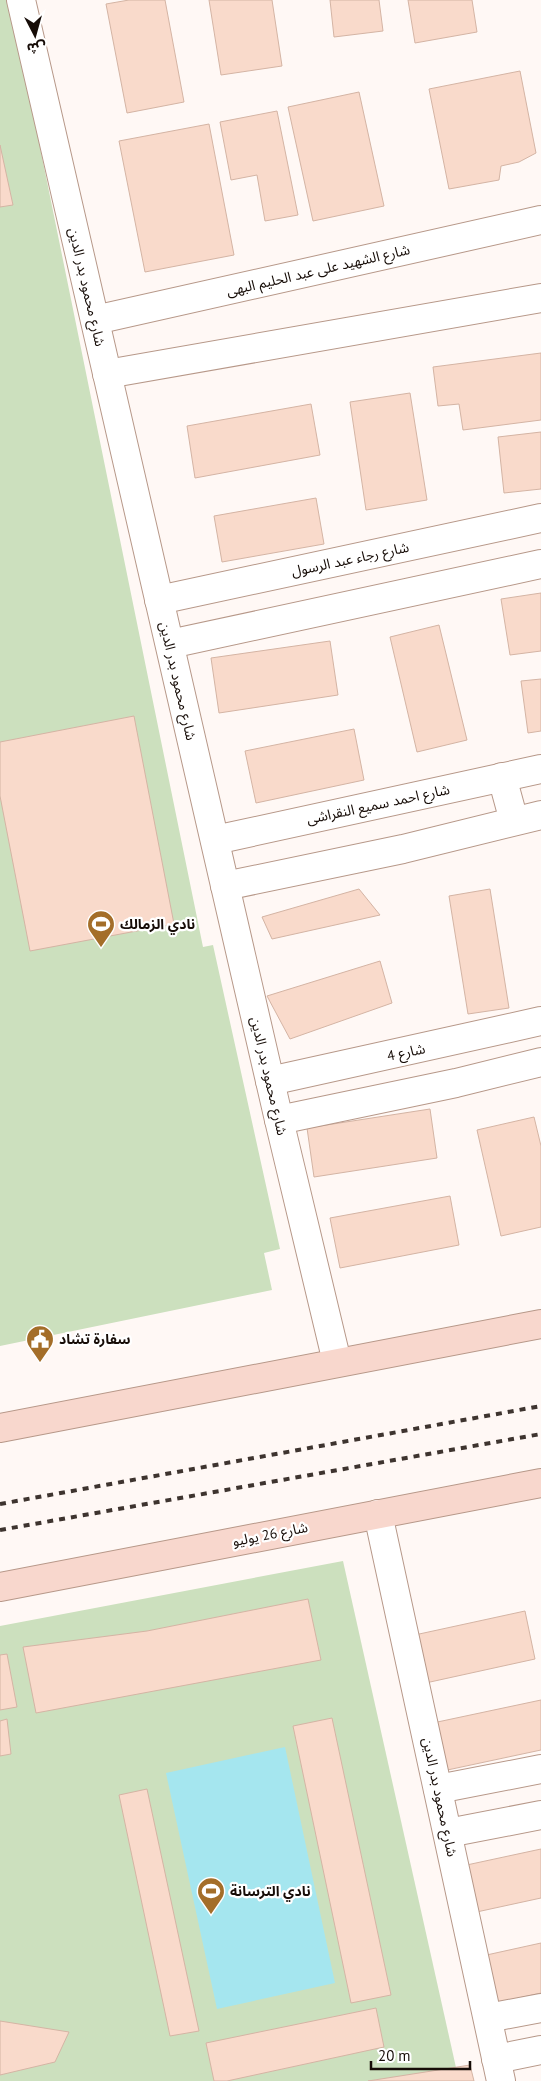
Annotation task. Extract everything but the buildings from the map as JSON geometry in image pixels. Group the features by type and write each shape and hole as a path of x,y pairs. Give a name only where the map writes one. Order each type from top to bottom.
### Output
{"main road":[{"path":"0,1428 541,1324"},
{"name":"شارع 26 يوليو","path":"0,1587 541,1483"}],"street":[{"name":"شارع محمود بدر الدين","path":"21,0 279,1120 337,1362"},
{"name":"شارع الشهيد على عبد الحليم البهى","path":"95,320 541,220"},
{"path":"107,374 541,298"},
{"name":"شارع رجاء عبد الرسول","path":"159,600 541,518"},
{"path":"170,644 541,564"},
{"name":"شارع احمد سميع النقراشى","path":"215,840 541,769"},
{"path":"502,778 514,821"},
{"path":"225,886 403,849 541,815"},
{"name":"شارع 4","path":"270,1081 541,1021"},
{"path":"279,1120 456,1083 541,1062"},
{"name":"شارع محمود بدر الدين","path":"378,1514 498,2070"},
{"path":"438,1789 541,1769"},
{"path":"448,1833 541,1814"},
{"path":"488,2018 541,2008"},
{"path":"498,2070 541,2050"}],"green space":[{"name":"نادي الزمالك","path":"0,0 10,0 203,947 213,945 280,1249 264,1253 272,1290 0,1346"},
{"name":"نادي الترسانة","path":"343,1561 459,2081 0,2081 0,1626"}],"water":[{"path":"285,1747 335,1983 217,2009 166,1773"}],"railway":[{"path":"0,1504 541,1406"},
{"path":"0,1530 541,1434"}],"place":[{"name":"نادي الزمالك","path":"101,948"},
{"name":"سفارة تشاد","path":"40,1363"},
{"name":"نادي الترسانة","path":"211,1915"}]}
